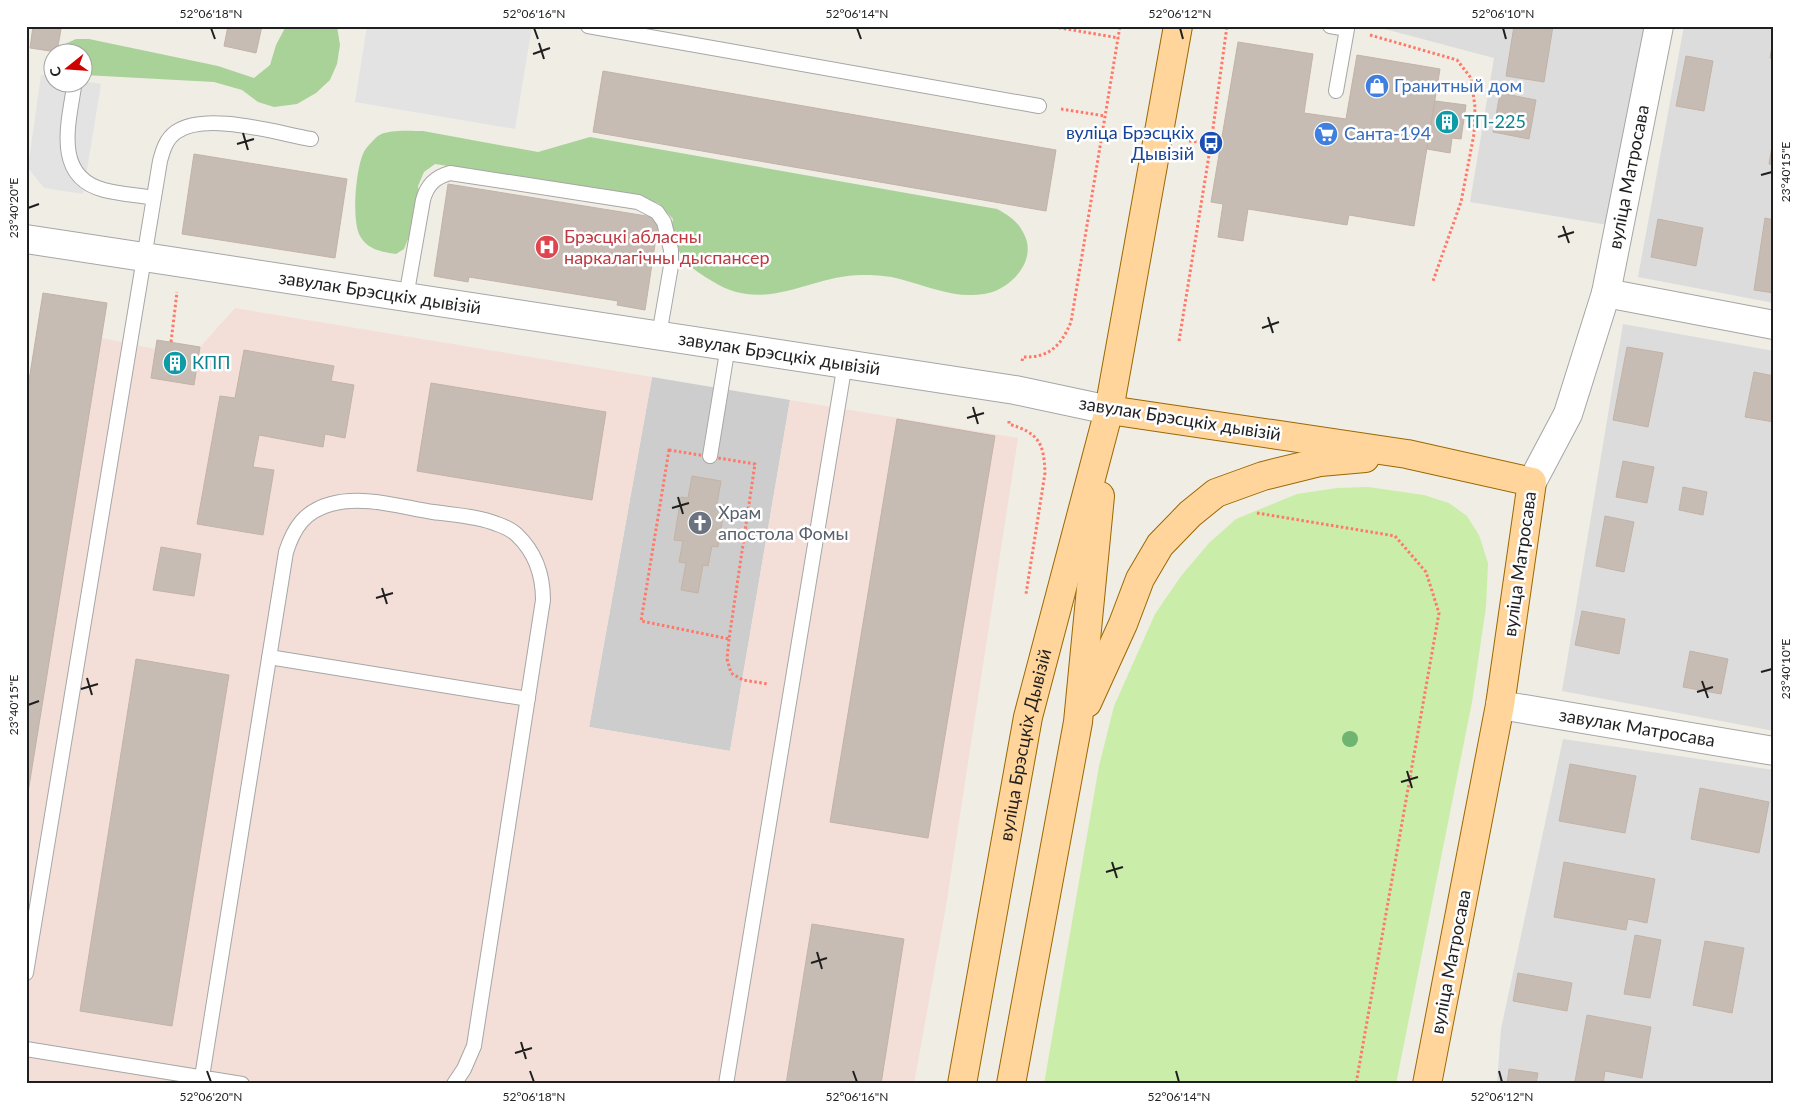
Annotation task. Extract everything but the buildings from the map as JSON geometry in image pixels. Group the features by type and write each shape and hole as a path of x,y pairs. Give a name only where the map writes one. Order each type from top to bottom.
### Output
{"main road":[{"name":"вуліца Брэсцкіх Дывізій","path":"962,1084 1028,718 1108,410 1178,26"},
{"name":"вуліца Брэсцкіх Дывізій","path":"1011,1084 1078,722 1108,410"},
{"name":"завулак Брэсцкіх дывізій","path":"1108,410 1407,454 1532,482"},
{"path":"1078,722 1123,624 1140,579 1160,545 1190,514 1216,493 1262,476 1320,462 1407,454"},
{"name":"вуліца Матросава","path":"1427,1084 1500,705 1532,482"}],"street":[{"name":"вуліца Матросава","path":"1532,482 1568,414 1606,293 1659,26"},
{"name":"завулак Брэсцкіх дывізій","path":"26,239 845,363 1015,390 1108,410"},
{"path":"1606,293 1774,325"},
{"name":"завулак Матросава","path":"1500,705 1774,750"}],"lane":[{"path":"588,26 1040,106"},
{"path":"1330,26 1347,29 1336,91"},
{"path":"73,92 66,140 68,157 76,172 88,184 103,190 154,198"},
{"path":"26,973 160,161 165,146 175,133 188,125 207,122 226,123 311,139"},
{"path":"406,297 426,191 432,182 440,176 450,173 462,174 555,188 638,202 657,212 664,222 671,250 671,266 659,336"},
{"path":"710,456 728,346"},
{"path":"726,1084 845,363"},
{"path":"202,1077 286,552 291,535 300,521 313,512 330,504 348,501 368,501 480,519 499,524 516,534 529,549 538,566 543,583 543,600 474,1046 464,1069 454,1084"},
{"path":"268,657 528,700"},
{"path":"26,1049 242,1084"}],"path":[{"path":"1049,26 1119,38"},
{"path":"1025,600 1045,466 1041,446 1034,434 1009,424 1022,357 1042,355 1051,351 1059,344 1071,322 1120,26"},
{"path":"1179,341 1211,143 1227,26"},
{"path":"1347,29 1457,60 1471,78 1475,107 1474,134 1460,202 1434,281"},
{"path":"1040,106 1105,116"},
{"path":"171,342 177,291"},
{"path":"729,639 641,621 669,450 755,464 729,639 728,667 736,678 742,680 791,687"},
{"path":"1254,512 1395,536 1426,572 1439,614 1356,1084"}],"shaded area":[{"path":"367,26 532,26 515,129 355,102"},
{"path":"1381,26 1647,26 1608,225 1470,202 1494,58 1381,28"},
{"path":"1684,26 1774,26 1774,303 1638,277"},
{"path":"41,75 42,92 92,92 92,82 101,84 83,194 44,188 28,168"},
{"path":"43,293 107,303 102,338 155,349 157,340 200,347 235,308 652,377 589,727 730,751 790,400 1018,438 946,906 914,1084 26,1084 26,399"},
{"path":"1623,324 1774,351 1774,731 1562,691"},
{"path":"652,377 790,400 730,751 589,727"},
{"path":"1563,739 1774,770 1774,1084 1497,1084 1501,1029"}],"green space":[{"path":"286,26 337,26 340,45 337,64 330,80 316,93 297,104 274,107 258,102 242,90 214,82 92,75 92,42 69,42 76,39 89,39 218,66 254,78 270,65 276,45"},
{"path":"400,131 423,131 538,152 590,137 997,209 1012,219 1022,229 1027,244 1027,254 1019,273 1012,280 1003,287 984,294 962,295 896,278 866,275 846,276 770,294 751,295 732,291 712,281 691,266 673,241 671,231 673,219 658,203 568,184 435,164 424,172 418,186 420,200 417,225 410,234 404,249 396,254 376,250 363,241 357,229 355,206 357,179 362,157 369,145 376,137 382,134"},
{"path":"1368,487 1424,495 1449,503 1467,516 1479,535 1488,563 1486,607 1472,702 1396,1084 1044,1084 1099,766 1114,706 1155,614 1181,576 1209,543 1236,519 1297,494 1337,488"}],"place":[{"name":"Гранитный дом","path":"1377,86"},
{"name":"ТП-225","path":"1447,122"},
{"name":"Санта-194","path":"1326,134"},
{"name":"вуліца Брэсцкіх Дывізій","path":"1211,143"},
{"name":"Брэсцкі абласны наркалагічны дыспансер","path":"547,247"},
{"name":"КПП","path":"175,363"},
{"name":"Храм апостола Фомы","path":"700,523"}]}
